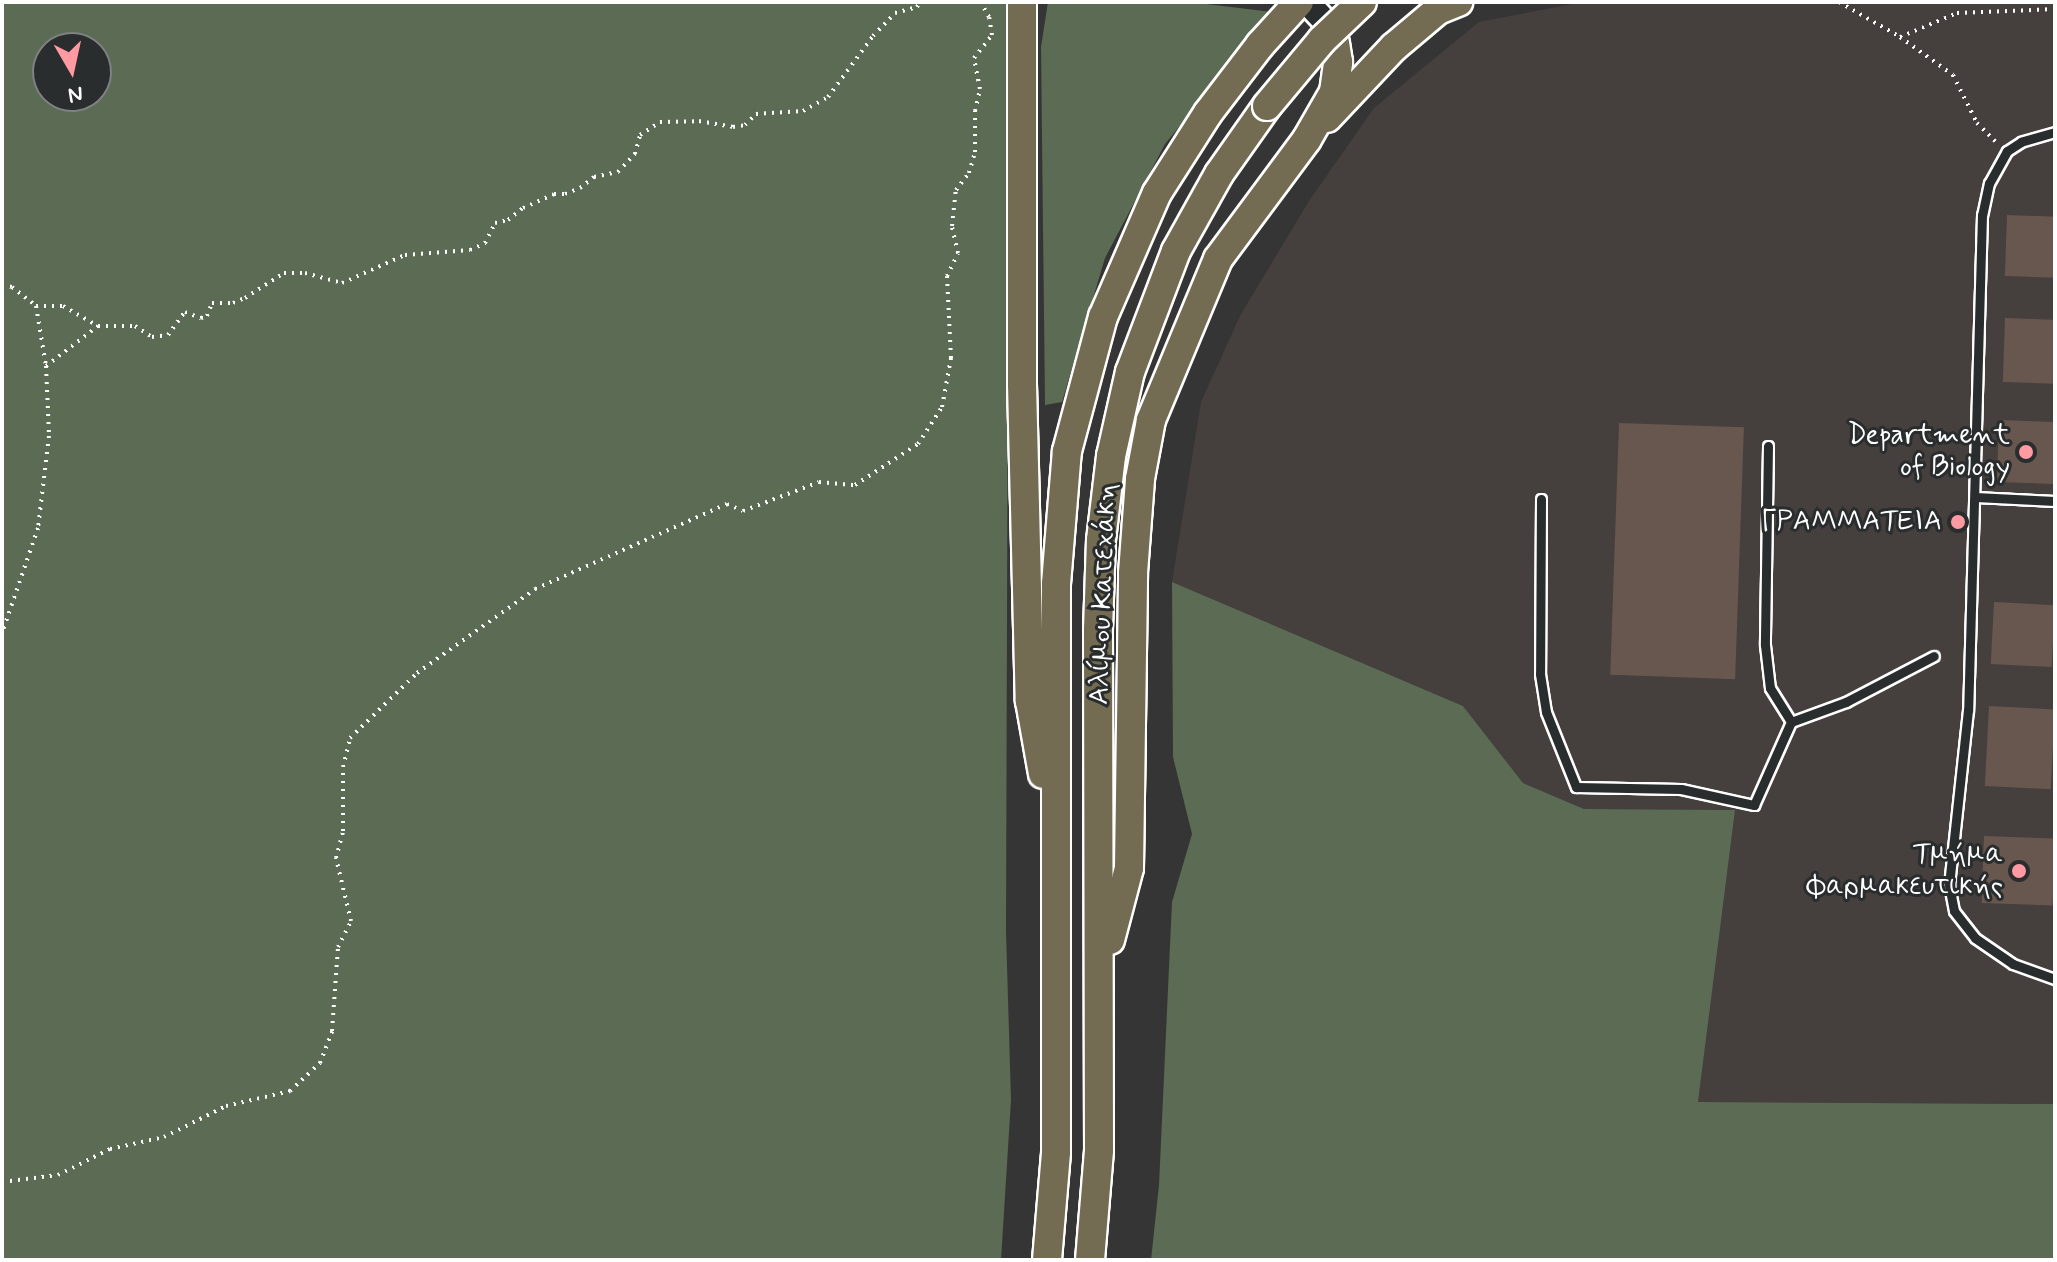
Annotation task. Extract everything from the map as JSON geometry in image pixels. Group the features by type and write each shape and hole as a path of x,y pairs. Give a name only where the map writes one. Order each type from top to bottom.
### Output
{"main road":[{"path":"1022,2 1022,384 1030,701 1057,854"},
{"name":"Αλίμου Κατεχάκη","path":"1047,1260 1056,1152 1056,584 1067,451 1089,361 1119,274 1157,193 1208,113 1260,45 1299,2"},
{"path":"1099,984 1129,868 1133,573 1140,479 1151,420 1218,259 1307,139 1334,92 1338,62 1335,42 1330,27 1307,2"},
{"name":"Αλίμου Κατεχάκη","path":"1090,1260 1099,1150 1098,630 1101,540 1111,456 1139,346 1176,251 1219,174 1267,106 1322,40 1362,2"},
{"path":"1307,139 1394,47 1438,10 1458,2"}],"lane":[{"path":"2055,132 2021,142 2007,151 1989,183 1982,215 1968,710 1959,817 1949,885 1954,911 1975,938 2013,964 2055,979"},
{"path":"1768,446 1765,645 1770,688 1791,722"},
{"path":"1975,497 2055,501"},
{"path":"1541,499 1540,674 1546,712 1576,787 1681,789 1754,805 1791,722 1846,702 1934,656"}],"path":[{"path":"2,285 12,287 36,306 63,306 98,326 135,326 152,337 168,335 185,312 201,318 207,316 212,303 233,303 245,298 284,273 305,273 342,283 405,255 470,250 485,243 495,223 508,220 523,208 554,194 573,191 594,177 618,172 635,154 640,135 660,122 699,121 733,127 745,125 756,114 803,111 828,97 873,36 895,13 917,7 920,2"},
{"path":"2,1182 58,1175 110,1149 164,1137 226,1106 290,1091 320,1063 332,1031 338,947 351,921 336,858 343,831 343,767 350,738 417,673 535,589 727,504 743,511 819,482 855,485 889,466 918,444 942,407 951,358 947,276 958,253 952,226 956,190 969,173 975,152 975,111 980,89 974,58 992,35 989,17 981,2"},
{"path":"1839,2 1900,37 1953,75 1977,123 2007,151"},
{"path":"1900,37 1957,13 2055,9"},
{"path":"2,633 38,528 49,436 46,366 36,306"},
{"path":"46,366 98,326"},
{"path":"2,1010 2,1055"}],"shaded area":[{"path":"1583,2 2055,2 2055,1104 1698,1102 1734,810 1584,809 1523,783 1463,706 1172,582 1201,402 1241,314 1309,201 1374,108 1479,22"}],"green space":[{"path":"2,2 1009,2 1006,931 1011,1100 1001,1260 2,1260"},
{"path":"1048,2 1190,2 1273,12 1165,144 1105,258 1062,402 1045,405 1041,47"},
{"path":"1172,582 1463,706 1523,783 1584,809 1735,810 1698,1102 2055,1104 2055,1260 1151,1260 1159,1185 1172,902 1192,834 1173,757"}],"building":[{"path":"2007,215 2055,217 2053,278 2005,276"},
{"name":"Department of Biology","path":"2005,318 2055,320 2053,384 2003,382"},
{"name":"Department of Biology","path":"1999,420 2055,422 2053,484 1997,482"},
{"path":"1619,423 1744,427 1735,679 1610,675"},
{"path":"1994,602 2055,605 2052,667 1991,664"},
{"path":"1989,706 2055,709 2051,789 1985,786"},
{"name":"Τμήμα Φαρμακευτικής","path":"1984,836 2055,838 2053,905 1982,903"}],"place":[{"name":"Department of Biology","path":"2026,452"},
{"name":"ΓΡΑΜΜΑΤΕΙΑ","path":"1958,522"},
{"name":"Τμήμα Φαρμακευτικής","path":"2019,871"}]}
